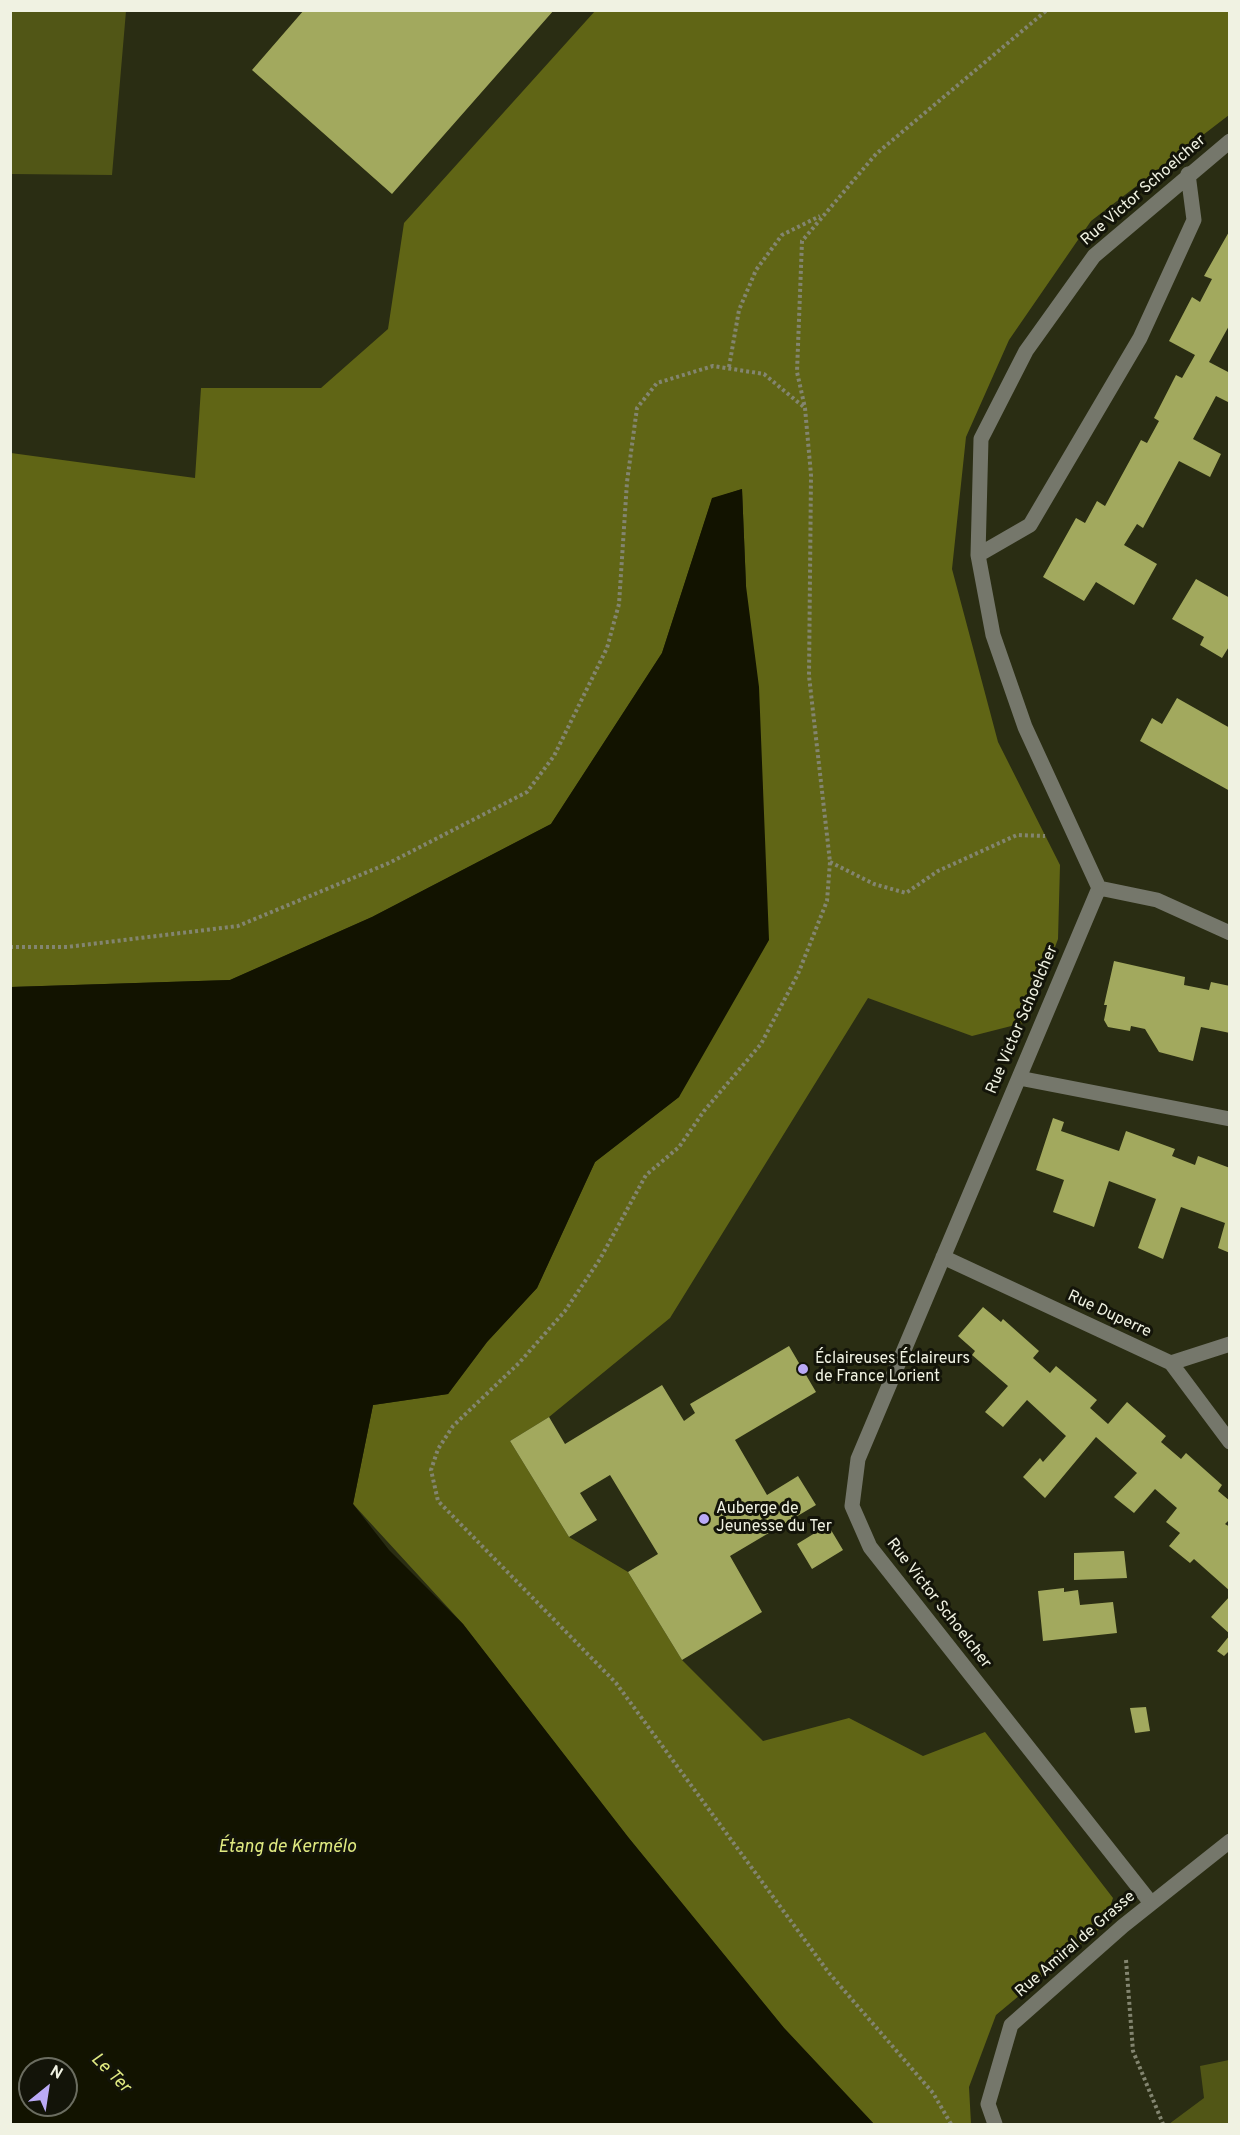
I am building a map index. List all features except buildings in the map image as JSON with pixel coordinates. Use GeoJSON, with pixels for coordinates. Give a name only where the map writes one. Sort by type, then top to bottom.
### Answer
{"type":"FeatureCollection","features":[{"type":"Feature","properties":{"kind":"street","name":"Rue Victor Schoelcher"},"geometry":{"type":"LineString","coordinates":[[1151,1903],[870,1547],[852,1506],[858,1459],[1098,888],[1078,838],[1025,728],[993,635],[978,555],[981,440],[1026,351],[1094,256],[1188,174],[1230,141]]}},
{"type":"Feature","properties":{"kind":"street"},"geometry":{"type":"LineString","coordinates":[[978,555],[1030,525],[1140,338],[1194,220],[1188,174]]}},
{"type":"Feature","properties":{"kind":"street"},"geometry":{"type":"LineString","coordinates":[[1098,888],[1157,900],[1230,933]]}},
{"type":"Feature","properties":{"kind":"street"},"geometry":{"type":"LineString","coordinates":[[1019,1078],[1230,1119]]}},
{"type":"Feature","properties":{"kind":"street","name":"Rue Duperre"},"geometry":{"type":"LineString","coordinates":[[943,1257],[1171,1363],[1230,1442]]}},
{"type":"Feature","properties":{"kind":"street"},"geometry":{"type":"LineString","coordinates":[[1171,1363],[1230,1344]]}},
{"type":"Feature","properties":{"kind":"street","name":"Rue Amiral de Grasse"},"geometry":{"type":"LineString","coordinates":[[996,2124],[988,2104],[1011,2025],[1123,1926],[1230,1841]]}},
{"type":"Feature","properties":{"kind":"path"},"geometry":{"type":"LineString","coordinates":[[951,2124],[933,2093],[830,1973],[616,1683],[438,1501],[431,1470],[438,1449],[453,1426],[519,1363],[565,1311],[600,1259],[646,1175],[679,1147],[704,1111],[761,1044],[798,974],[827,901],[830,862],[809,676],[811,475],[805,408],[797,372],[802,241],[876,154],[1047,10]]}},
{"type":"Feature","properties":{"kind":"path"},"geometry":{"type":"LineString","coordinates":[[729,367],[739,310],[756,270],[783,235],[823,214]]}},
{"type":"Feature","properties":{"kind":"path"},"geometry":{"type":"LineString","coordinates":[[10,947],[67,946],[238,926],[389,864],[527,792],[554,756],[607,648],[619,604],[627,482],[637,408],[657,383],[713,366],[764,374],[805,408]]}},
{"type":"Feature","properties":{"kind":"path"},"geometry":{"type":"LineString","coordinates":[[830,862],[874,884],[906,893],[938,871],[1017,835],[1078,838]]}},
{"type":"Feature","properties":{"kind":"path"},"geometry":{"type":"LineString","coordinates":[[1123,1926],[1133,2051],[1163,2124]]}},
{"type":"Feature","properties":{"kind":"green space"},"geometry":{"type":"Polygon","coordinates":[[[11,10],[126,11],[112,175],[11,174],[11,10]]]}},
{"type":"Feature","properties":{"kind":"green space"},"geometry":{"type":"Polygon","coordinates":[[[1229,2060],[1229,2124],[1169,2124],[1204,2098],[1200,2066],[1229,2060]]]}},
{"type":"Feature","properties":{"kind":"shaded area"},"geometry":{"type":"Polygon","coordinates":[[[595,11],[1229,11],[1229,115],[1091,221],[1009,340],[966,437],[952,569],[998,742],[1060,865],[1058,939],[1027,1022],[972,1036],[868,998],[670,1318],[549,1417],[510,1441],[569,1537],[628,1572],[682,1660],[763,1741],[849,1718],[923,1756],[985,1732],[1113,1898],[1104,1925],[996,2015],[969,2087],[971,2124],[874,2124],[784,2028],[628,1837],[463,1624],[353,1504],[373,1405],[448,1394],[487,1342],[537,1288],[595,1162],[679,1097],[746,586],[742,489],[712,499],[662,653],[551,824],[372,917],[230,980],[11,987],[11,453],[195,478],[201,388],[321,388],[388,329],[404,223],[595,11]]]}},
{"type":"Feature","properties":{"kind":"water","name":"Étang de Kermélo"},"geometry":{"type":"Polygon","coordinates":[[[742,489],[746,586],[759,687],[769,940],[679,1097],[595,1162],[537,1288],[487,1342],[448,1394],[373,1405],[353,1504],[389,1550],[463,1624],[628,1837],[784,2028],[874,2124],[11,2124],[11,987],[230,980],[372,917],[551,824],[662,653],[712,498],[742,489]]]}},
{"type":"Feature","properties":{"kind":"place","name":"Éclaireuses Éclaireurs de France Lorient"},"geometry":{"type":"Point","coordinates":[803,1369]}},
{"type":"Feature","properties":{"kind":"place","name":"Auberge de Jeunesse du Ter"},"geometry":{"type":"Point","coordinates":[704,1519]}},
{"type":"Feature","properties":{"kind":"water label","name":"Le Ter"},"geometry":{"type":"Point","coordinates":[110,2074]}}]}
